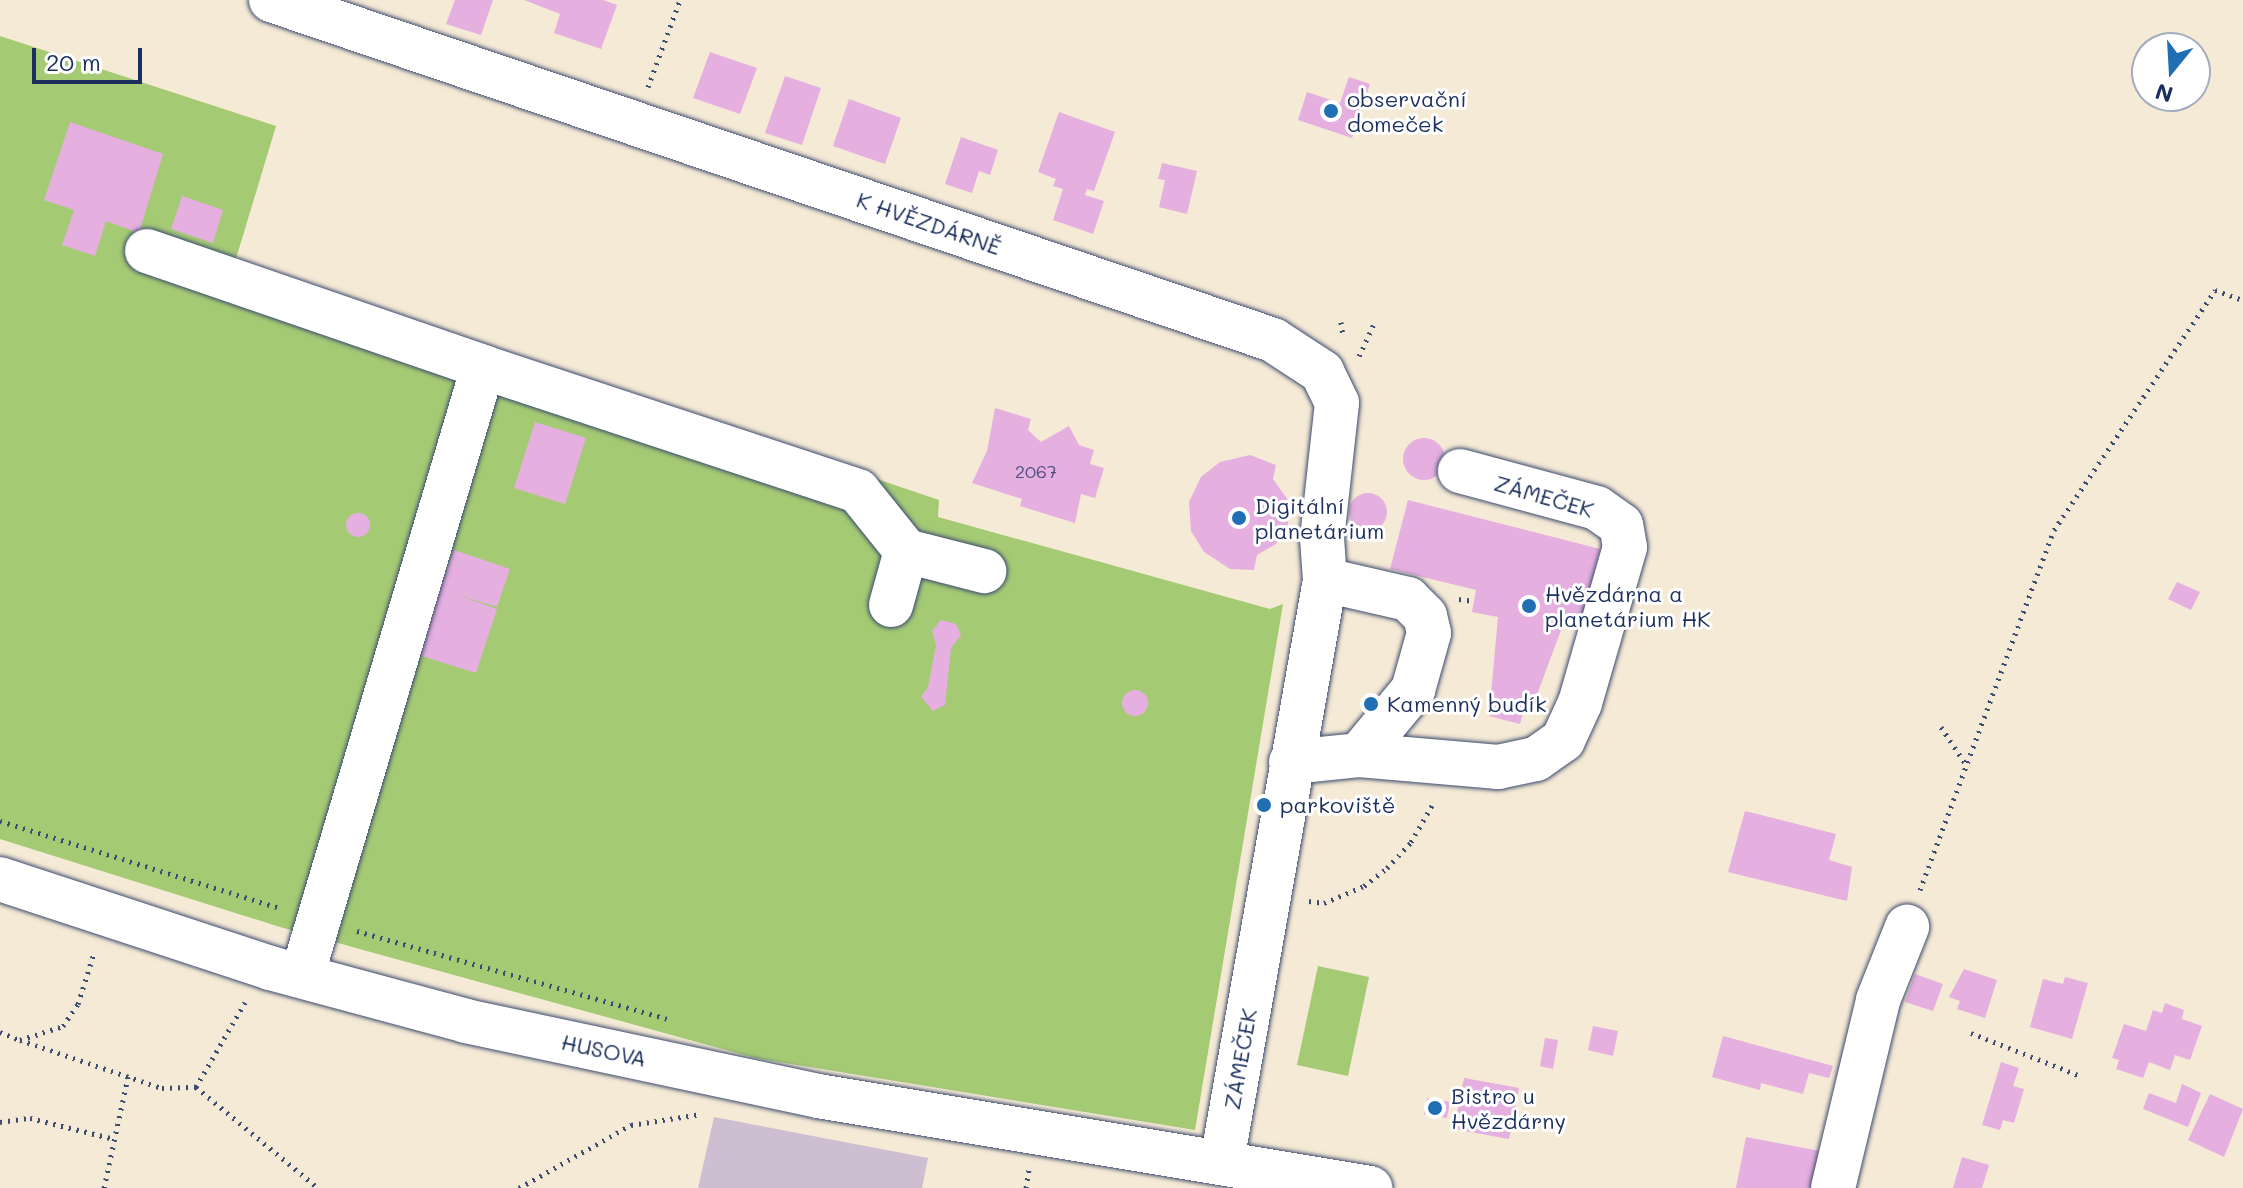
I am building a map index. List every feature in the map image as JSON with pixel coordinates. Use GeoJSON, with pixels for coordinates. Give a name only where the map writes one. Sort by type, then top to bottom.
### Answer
{"type":"FeatureCollection","features":[{"type":"Feature","properties":{"kind":"street","name":"K HVĚZDÁRNĚ"},"geometry":{"type":"LineString","coordinates":[[271,0],[1273,340],[1304,356],[1322,372],[1337,403],[1322,538],[1325,580],[1314,639]]}},
{"type":"Feature","properties":{"kind":"street"},"geometry":{"type":"LineString","coordinates":[[147,251],[483,367],[858,491],[906,551],[984,571]]}},
{"type":"Feature","properties":{"kind":"street"},"geometry":{"type":"LineString","coordinates":[[286,972],[318,920],[483,367]]}},
{"type":"Feature","properties":{"kind":"street","name":"ZÁMEČEK"},"geometry":{"type":"LineString","coordinates":[[1291,762],[1359,755],[1498,767],[1536,759],[1563,740],[1580,703],[1625,547],[1621,525],[1597,508],[1460,471]]}},
{"type":"Feature","properties":{"kind":"street"},"geometry":{"type":"LineString","coordinates":[[891,605],[906,551]]}},
{"type":"Feature","properties":{"kind":"street"},"geometry":{"type":"LineString","coordinates":[[1325,580],[1408,599],[1425,616],[1429,633],[1413,690],[1359,755]]}},
{"type":"Feature","properties":{"kind":"street","name":"ZÁMEČEK"},"geometry":{"type":"LineString","coordinates":[[1222,1161],[1314,639]]}},
{"type":"Feature","properties":{"kind":"street","name":"HUSOVA"},"geometry":{"type":"LineString","coordinates":[[0,879],[106,916],[286,972],[466,1021],[818,1096],[1222,1161]]}},
{"type":"Feature","properties":{"kind":"street"},"geometry":{"type":"LineString","coordinates":[[1833,1188],[1878,1000],[1907,927]]}},
{"type":"Feature","properties":{"kind":"street"},"geometry":{"type":"LineString","coordinates":[[1222,1161],[1370,1188]]}},
{"type":"Feature","properties":{"kind":"path"},"geometry":{"type":"LineString","coordinates":[[635,122],[680,0]]}},
{"type":"Feature","properties":{"kind":"path"},"geometry":{"type":"LineString","coordinates":[[1907,927],[2054,530],[2215,290],[2243,300]]}},
{"type":"Feature","properties":{"kind":"path"},"geometry":{"type":"LineString","coordinates":[[1461,599],[1474,601]]}},
{"type":"Feature","properties":{"kind":"path"},"geometry":{"type":"LineString","coordinates":[[1941,727],[1965,764]]}},
{"type":"Feature","properties":{"kind":"path"},"geometry":{"type":"LineString","coordinates":[[1268,898],[1324,903],[1364,886],[1411,842],[1450,765]]}},
{"type":"Feature","properties":{"kind":"path"},"geometry":{"type":"LineString","coordinates":[[0,821],[318,920],[671,1021]]}},
{"type":"Feature","properties":{"kind":"path"},"geometry":{"type":"LineString","coordinates":[[20,1040],[63,1026],[70,1015],[106,916]]}},
{"type":"Feature","properties":{"kind":"path"},"geometry":{"type":"LineString","coordinates":[[196,1087],[218,1055],[233,1017],[286,972]]}},
{"type":"Feature","properties":{"kind":"path"},"geometry":{"type":"LineString","coordinates":[[0,1032],[162,1088],[196,1087],[318,1188]]}},
{"type":"Feature","properties":{"kind":"path"},"geometry":{"type":"LineString","coordinates":[[1971,1033],[2081,1076]]}},
{"type":"Feature","properties":{"kind":"path"},"geometry":{"type":"LineString","coordinates":[[104,1188],[128,1077]]}},
{"type":"Feature","properties":{"kind":"path"},"geometry":{"type":"LineString","coordinates":[[519,1188],[631,1125],[707,1113]]}},
{"type":"Feature","properties":{"kind":"path"},"geometry":{"type":"LineString","coordinates":[[0,1122],[30,1118],[114,1139]]}},
{"type":"Feature","properties":{"kind":"shaded area"},"geometry":{"type":"Polygon","coordinates":[[[714,1117],[928,1158],[922,1188],[698,1188],[714,1117]]]}},
{"type":"Feature","properties":{"kind":"green space"},"geometry":{"type":"Polygon","coordinates":[[[0,36],[276,126],[235,262],[939,500],[938,517],[1270,609],[1283,604],[1195,1130],[755,1058],[280,927],[0,839],[0,36]]]}},
{"type":"Feature","properties":{"kind":"green space"},"geometry":{"type":"Polygon","coordinates":[[[1318,966],[1369,977],[1348,1076],[1297,1065],[1318,966]]]}},
{"type":"Feature","properties":{"kind":"building"},"geometry":{"type":"Polygon","coordinates":[[[455,0],[493,0],[481,35],[446,24],[455,0]]]}},
{"type":"Feature","properties":{"kind":"building"},"geometry":{"type":"Polygon","coordinates":[[[524,0],[603,0],[617,5],[601,49],[554,33],[560,14],[524,0]]]}},
{"type":"Feature","properties":{"kind":"building"},"geometry":{"type":"Polygon","coordinates":[[[710,52],[757,68],[740,114],[693,98],[710,52]]]}},
{"type":"Feature","properties":{"kind":"building"},"geometry":{"type":"Polygon","coordinates":[[[785,76],[821,88],[802,145],[765,133],[785,76]]]}},
{"type":"Feature","properties":{"kind":"building","name":"observační domeček"},"geometry":{"type":"Polygon","coordinates":[[[1349,77],[1370,84],[1352,138],[1298,120],[1307,92],[1340,103],[1349,77]]]}},
{"type":"Feature","properties":{"kind":"building"},"geometry":{"type":"Polygon","coordinates":[[[849,99],[901,118],[885,164],[833,146],[849,99]]]}},
{"type":"Feature","properties":{"kind":"building"},"geometry":{"type":"Polygon","coordinates":[[[1059,112],[1115,132],[1094,191],[1087,189],[1085,195],[1104,201],[1093,234],[1053,220],[1063,189],[1053,186],[1056,179],[1038,172],[1059,112]]]}},
{"type":"Feature","properties":{"kind":"building"},"geometry":{"type":"Polygon","coordinates":[[[70,122],[163,154],[139,233],[106,221],[95,256],[62,245],[74,210],[44,200],[70,122]]]}},
{"type":"Feature","properties":{"kind":"building"},"geometry":{"type":"Polygon","coordinates":[[[961,137],[998,150],[990,175],[979,171],[972,193],[945,184],[961,137]]]}},
{"type":"Feature","properties":{"kind":"building"},"geometry":{"type":"Polygon","coordinates":[[[1162,163],[1197,171],[1187,214],[1159,207],[1165,180],[1158,179],[1162,163]]]}},
{"type":"Feature","properties":{"kind":"building"},"geometry":{"type":"Polygon","coordinates":[[[182,196],[223,210],[213,243],[171,229],[182,196]]]}},
{"type":"Feature","properties":{"kind":"building"},"geometry":{"type":"Polygon","coordinates":[[[995,408],[1031,419],[1028,430],[1041,442],[1069,426],[1079,445],[1094,450],[1090,464],[1104,468],[1095,498],[1081,494],[1075,523],[1020,506],[1022,499],[972,483],[987,451],[995,408]]]}},
{"type":"Feature","properties":{"kind":"building"},"geometry":{"type":"Polygon","coordinates":[[[535,422],[586,438],[565,504],[514,488],[535,422]]]}},
{"type":"Feature","properties":{"kind":"building"},"geometry":{"type":"Polygon","coordinates":[[[1424,438],[1439,444],[1445,459],[1439,474],[1424,480],[1409,474],[1403,459],[1409,444],[1424,438]]]}},
{"type":"Feature","properties":{"kind":"building","name":"Digitální planetárium"},"geometry":{"type":"Polygon","coordinates":[[[1250,455],[1276,465],[1273,479],[1288,500],[1288,524],[1276,544],[1257,555],[1254,570],[1230,569],[1204,552],[1191,531],[1189,502],[1201,477],[1220,462],[1250,455]]]}},
{"type":"Feature","properties":{"kind":"building"},"geometry":{"type":"Polygon","coordinates":[[[1368,493],[1382,498],[1387,512],[1382,526],[1368,531],[1354,526],[1349,512],[1354,498],[1368,493]]]}},
{"type":"Feature","properties":{"kind":"building","name":"Hvězdárna a planetárium HK"},"geometry":{"type":"Polygon","coordinates":[[[1408,500],[1600,549],[1583,618],[1567,614],[1532,708],[1523,712],[1520,724],[1489,716],[1498,617],[1472,612],[1476,590],[1390,569],[1408,500]]]}},
{"type":"Feature","properties":{"kind":"building"},"geometry":{"type":"Polygon","coordinates":[[[358,513],[367,516],[370,525],[367,534],[358,537],[349,534],[346,525],[349,516],[358,513]]]}},
{"type":"Feature","properties":{"kind":"building"},"geometry":{"type":"Polygon","coordinates":[[[454,550],[510,569],[497,607],[458,595],[497,609],[476,673],[415,654],[454,550]]]}},
{"type":"Feature","properties":{"kind":"building"},"geometry":{"type":"Polygon","coordinates":[[[2177,582],[2200,592],[2191,610],[2168,599],[2177,582]]]}},
{"type":"Feature","properties":{"kind":"building"},"geometry":{"type":"Polygon","coordinates":[[[941,620],[956,624],[961,635],[951,648],[945,705],[933,711],[921,697],[928,687],[936,645],[932,631],[941,620]]]}},
{"type":"Feature","properties":{"kind":"building"},"geometry":{"type":"Polygon","coordinates":[[[1135,690],[1144,694],[1148,703],[1144,712],[1135,716],[1126,712],[1122,703],[1126,694],[1135,690]]]}},
{"type":"Feature","properties":{"kind":"building"},"geometry":{"type":"Polygon","coordinates":[[[1745,811],[1836,834],[1829,860],[1852,867],[1847,901],[1728,872],[1745,811]]]}},
{"type":"Feature","properties":{"kind":"building"},"geometry":{"type":"Polygon","coordinates":[[[1964,969],[1997,980],[1985,1018],[1957,1009],[1960,1001],[1949,997],[1964,969]]]}},
{"type":"Feature","properties":{"kind":"building"},"geometry":{"type":"Polygon","coordinates":[[[1915,974],[1943,984],[1933,1011],[1905,1002],[1915,974]]]}},
{"type":"Feature","properties":{"kind":"building"},"geometry":{"type":"Polygon","coordinates":[[[2065,977],[2088,983],[2072,1039],[2030,1027],[2043,979],[2063,984],[2065,977]]]}},
{"type":"Feature","properties":{"kind":"building"},"geometry":{"type":"Polygon","coordinates":[[[2165,1003],[2184,1010],[2182,1019],[2202,1026],[2190,1060],[2175,1055],[2170,1070],[2149,1062],[2143,1078],[2116,1069],[2119,1060],[2112,1058],[2124,1024],[2146,1031],[2153,1010],[2162,1013],[2165,1003]]]}},
{"type":"Feature","properties":{"kind":"building"},"geometry":{"type":"Polygon","coordinates":[[[1593,1026],[1618,1031],[1613,1056],[1588,1050],[1593,1026]]]}},
{"type":"Feature","properties":{"kind":"building"},"geometry":{"type":"Polygon","coordinates":[[[1723,1036],[1833,1066],[1829,1078],[1809,1073],[1803,1094],[1761,1083],[1760,1090],[1712,1077],[1723,1036]]]}},
{"type":"Feature","properties":{"kind":"building"},"geometry":{"type":"Polygon","coordinates":[[[1545,1038],[1558,1040],[1553,1069],[1540,1066],[1545,1038]]]}},
{"type":"Feature","properties":{"kind":"building"},"geometry":{"type":"Polygon","coordinates":[[[2001,1062],[2019,1068],[2013,1086],[2024,1089],[2014,1123],[2003,1120],[2000,1130],[1982,1125],[2001,1062]]]}},
{"type":"Feature","properties":{"kind":"building"},"geometry":{"type":"Polygon","coordinates":[[[1464,1078],[1519,1088],[1509,1139],[1454,1129],[1464,1078]]]}},
{"type":"Feature","properties":{"kind":"building"},"geometry":{"type":"Polygon","coordinates":[[[2182,1084],[2201,1093],[2188,1127],[2143,1109],[2149,1093],[2176,1103],[2182,1084]]]}},
{"type":"Feature","properties":{"kind":"building"},"geometry":{"type":"Polygon","coordinates":[[[2210,1094],[2243,1109],[2224,1157],[2188,1140],[2210,1094]]]}},
{"type":"Feature","properties":{"kind":"building"},"geometry":{"type":"Polygon","coordinates":[[[1427,1098],[1450,1102],[1447,1118],[1424,1114],[1427,1098]]]}},
{"type":"Feature","properties":{"kind":"building"},"geometry":{"type":"Polygon","coordinates":[[[1746,1137],[1820,1151],[1812,1188],[1736,1188],[1746,1137]]]}},
{"type":"Feature","properties":{"kind":"building"},"geometry":{"type":"Polygon","coordinates":[[[1962,1157],[1989,1165],[1982,1188],[1953,1188],[1962,1157]]]}},
{"type":"Feature","properties":{"kind":"place","name":"observační domeček"},"geometry":{"type":"Point","coordinates":[1331,111]}},
{"type":"Feature","properties":{"kind":"place","name":"Digitální planetárium"},"geometry":{"type":"Point","coordinates":[1239,518]}},
{"type":"Feature","properties":{"kind":"place","name":"Hvězdárna a planetárium HK"},"geometry":{"type":"Point","coordinates":[1529,606]}},
{"type":"Feature","properties":{"kind":"place","name":"Kamenný budík"},"geometry":{"type":"Point","coordinates":[1371,704]}},
{"type":"Feature","properties":{"kind":"place","name":"parkoviště"},"geometry":{"type":"Point","coordinates":[1264,805]}},
{"type":"Feature","properties":{"kind":"place","name":"Bistro u Hvězdárny"},"geometry":{"type":"Point","coordinates":[1435,1108]}}]}
